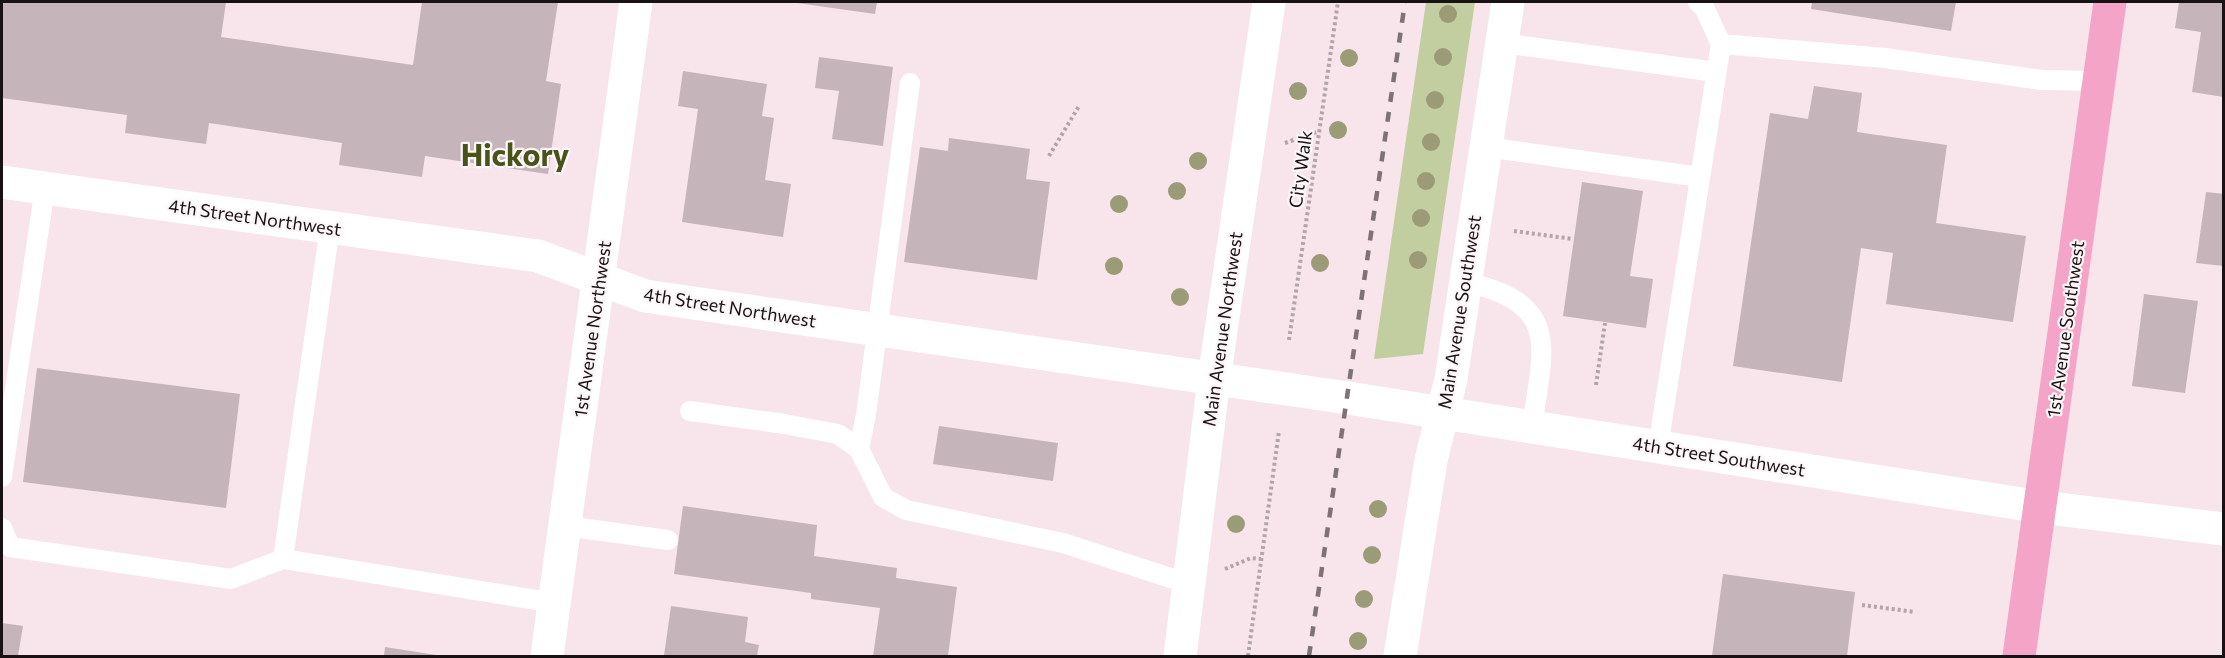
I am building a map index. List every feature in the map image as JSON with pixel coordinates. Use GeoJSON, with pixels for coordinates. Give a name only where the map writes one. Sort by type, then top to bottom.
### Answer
{"type":"FeatureCollection","features":[{"type":"Feature","properties":{"kind":"main road","name":"1st Avenue Northwest"},"geometry":{"type":"LineString","coordinates":[[547,657],[636,2]]}},
{"type":"Feature","properties":{"kind":"main road","name":"Main Avenue Northwest"},"geometry":{"type":"LineString","coordinates":[[1180,657],[1214,379],[1269,2]]}},
{"type":"Feature","properties":{"kind":"main road","name":"Main Avenue Southwest"},"geometry":{"type":"LineString","coordinates":[[1400,657],[1431,460],[1451,379],[1508,2]]}},
{"type":"Feature","properties":{"kind":"main road","name":"1st Avenue Southwest"},"geometry":{"type":"LineString","coordinates":[[2019,657],[2110,2]]}},
{"type":"Feature","properties":{"kind":"main road","name":"4th Street Northwest"},"geometry":{"type":"LineString","coordinates":[[2,182],[538,256],[645,296],[1214,379]]}},
{"type":"Feature","properties":{"kind":"main road","name":"4th Street Southwest"},"geometry":{"type":"LineString","coordinates":[[1214,379],[1443,412],[2041,507],[2223,529]]}},
{"type":"Feature","properties":{"kind":"lane"},"geometry":{"type":"LineString","coordinates":[[1658,447],[1721,44],[1704,7],[1698,2]]}},
{"type":"Feature","properties":{"kind":"lane"},"geometry":{"type":"LineString","coordinates":[[1502,43],[1716,72]]}},
{"type":"Feature","properties":{"kind":"lane"},"geometry":{"type":"LineString","coordinates":[[1721,44],[1885,57],[2042,80],[2098,81]]}},
{"type":"Feature","properties":{"kind":"lane"},"geometry":{"type":"LineString","coordinates":[[859,449],[866,415],[910,82]]}},
{"type":"Feature","properties":{"kind":"lane"},"geometry":{"type":"LineString","coordinates":[[1486,147],[1700,177]]}},
{"type":"Feature","properties":{"kind":"lane"},"geometry":{"type":"LineString","coordinates":[[2,477],[45,188]]}},
{"type":"Feature","properties":{"kind":"lane"},"geometry":{"type":"LineString","coordinates":[[283,559],[330,227]]}},
{"type":"Feature","properties":{"kind":"lane"},"geometry":{"type":"LineString","coordinates":[[1466,282],[1495,288],[1516,300],[1536,318],[1544,347],[1532,427]]}},
{"type":"Feature","properties":{"kind":"lane"},"geometry":{"type":"LineString","coordinates":[[690,411],[838,434],[859,449],[884,497],[906,510],[1063,543],[1189,584]]}},
{"type":"Feature","properties":{"kind":"lane"},"geometry":{"type":"LineString","coordinates":[[565,526],[668,540]]}},
{"type":"Feature","properties":{"kind":"lane"},"geometry":{"type":"LineString","coordinates":[[2,528],[10,547],[231,579],[283,559],[555,603]]}},
{"type":"Feature","properties":{"kind":"path","name":"City Walk"},"geometry":{"type":"LineString","coordinates":[[1289,340],[1338,2]]}},
{"type":"Feature","properties":{"kind":"path"},"geometry":{"type":"LineString","coordinates":[[1049,156],[1079,106]]}},
{"type":"Feature","properties":{"kind":"path"},"geometry":{"type":"LineString","coordinates":[[1514,231],[1573,239]]}},
{"type":"Feature","properties":{"kind":"path"},"geometry":{"type":"LineString","coordinates":[[1596,385],[1605,323]]}},
{"type":"Feature","properties":{"kind":"path"},"geometry":{"type":"LineString","coordinates":[[1248,657],[1279,431]]}},
{"type":"Feature","properties":{"kind":"path"},"geometry":{"type":"LineString","coordinates":[[1862,605],[1915,612]]}},
{"type":"Feature","properties":{"kind":"green space"},"geometry":{"type":"Polygon","coordinates":[[[1426,2],[1475,2],[1423,354],[1374,359],[1426,2]]]}},
{"type":"Feature","properties":{"kind":"building"},"geometry":{"type":"Polygon","coordinates":[[[2,2],[226,2],[221,37],[413,65],[422,2],[558,2],[546,81],[561,84],[548,174],[425,156],[422,177],[339,165],[342,143],[209,123],[206,144],[125,133],[127,115],[2,98],[2,2]]]}},
{"type":"Feature","properties":{"kind":"building"},"geometry":{"type":"Polygon","coordinates":[[[790,2],[877,2],[875,14],[790,2]]]}},
{"type":"Feature","properties":{"kind":"building"},"geometry":{"type":"Polygon","coordinates":[[[1812,2],[1956,2],[1951,31],[1811,9],[1812,2]]]}},
{"type":"Feature","properties":{"kind":"building"},"geometry":{"type":"Polygon","coordinates":[[[2179,2],[2224,2],[2224,97],[2192,92],[2201,32],[2175,28],[2179,2]]]}},
{"type":"Feature","properties":{"kind":"building"},"geometry":{"type":"Polygon","coordinates":[[[819,57],[893,67],[883,146],[832,139],[839,91],[815,88],[819,57]]]}},
{"type":"Feature","properties":{"kind":"building"},"geometry":{"type":"Polygon","coordinates":[[[683,71],[767,84],[762,116],[774,118],[765,180],[791,184],[783,237],[682,222],[698,109],[678,106],[683,71]]]}},
{"type":"Feature","properties":{"kind":"building"},"geometry":{"type":"Polygon","coordinates":[[[1814,86],[1862,93],[1857,132],[1947,145],[1936,223],[2026,236],[2013,322],[1886,304],[1893,253],[1861,248],[1842,382],[1733,366],[1770,113],[1808,119],[1814,86]]]}},
{"type":"Feature","properties":{"kind":"building"},"geometry":{"type":"Polygon","coordinates":[[[949,138],[1030,149],[1026,179],[1050,182],[1037,280],[904,262],[920,147],[948,151],[949,138]]]}},
{"type":"Feature","properties":{"kind":"building"},"geometry":{"type":"Polygon","coordinates":[[[1582,182],[1643,191],[1630,276],[1653,279],[1646,328],[1563,316],[1582,182]]]}},
{"type":"Feature","properties":{"kind":"building"},"geometry":{"type":"Polygon","coordinates":[[[2206,192],[2224,194],[2224,266],[2196,263],[2206,192]]]}},
{"type":"Feature","properties":{"kind":"building"},"geometry":{"type":"Polygon","coordinates":[[[2144,294],[2198,301],[2185,393],[2132,386],[2144,294]]]}},
{"type":"Feature","properties":{"kind":"building"},"geometry":{"type":"Polygon","coordinates":[[[37,368],[240,394],[226,508],[23,482],[37,368]]]}},
{"type":"Feature","properties":{"kind":"building"},"geometry":{"type":"Polygon","coordinates":[[[939,426],[1058,443],[1053,481],[933,464],[939,426]]]}},
{"type":"Feature","properties":{"kind":"building"},"geometry":{"type":"Polygon","coordinates":[[[683,506],[817,525],[814,556],[897,568],[896,578],[957,587],[948,656],[873,656],[880,608],[811,599],[811,593],[674,574],[683,506]]]}},
{"type":"Feature","properties":{"kind":"building"},"geometry":{"type":"Polygon","coordinates":[[[1723,574],[1855,592],[1847,656],[1712,656],[1723,574]]]}},
{"type":"Feature","properties":{"kind":"building"},"geometry":{"type":"Polygon","coordinates":[[[671,606],[748,617],[745,642],[759,645],[757,656],[664,656],[671,606]]]}},
{"type":"Feature","properties":{"kind":"building"},"geometry":{"type":"Polygon","coordinates":[[[2,623],[23,626],[18,656],[2,656],[2,623]]]}},
{"type":"Feature","properties":{"kind":"building"},"geometry":{"type":"Polygon","coordinates":[[[385,647],[436,655],[436,656],[384,656],[385,647]]]}},
{"type":"Feature","properties":{"kind":"railway"},"geometry":{"type":"LineString","coordinates":[[1309,656],[1405,2]]}},
{"type":"Feature","properties":{"kind":"district","name":"Hickory"},"geometry":{"type":"Point","coordinates":[515,153]}}]}
